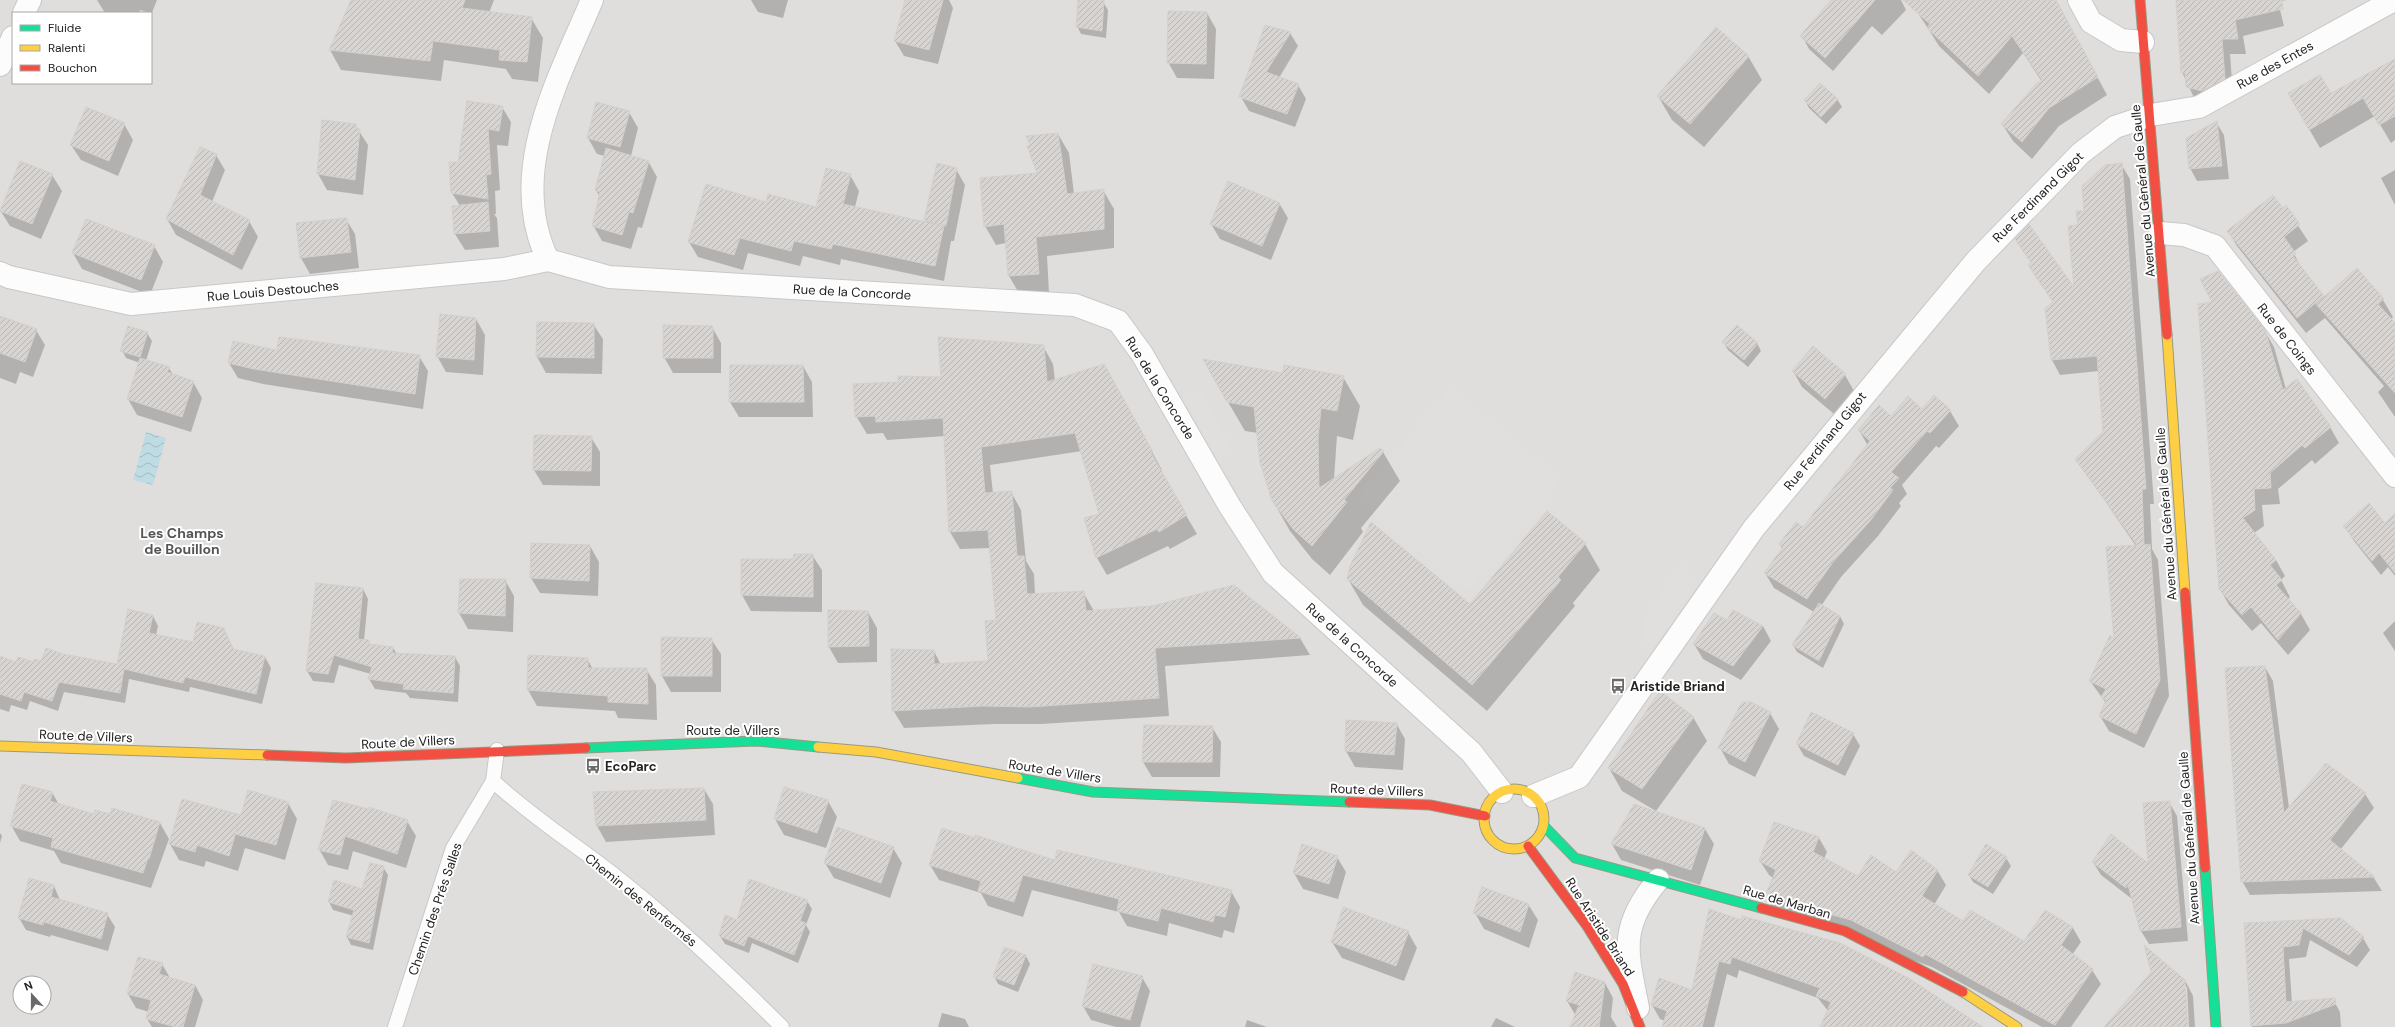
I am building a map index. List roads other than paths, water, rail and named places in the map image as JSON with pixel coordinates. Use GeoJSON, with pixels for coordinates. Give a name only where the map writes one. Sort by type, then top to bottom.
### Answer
{"type":"FeatureCollection","features":[{"type":"Feature","properties":{"kind":"main road","name":"Avenue du Général de Gaulle"},"geometry":{"type":"LineString","coordinates":[[2140,0],[2160,233],[2216,1027]]}},
{"type":"Feature","properties":{"kind":"main road","name":"Route de Villers"},"geometry":{"type":"LineString","coordinates":[[0,746],[346,758],[497,750],[756,740],[876,752],[1093,792],[1430,805],[1485,816]]}},
{"type":"Feature","properties":{"kind":"main road"},"geometry":{"type":"LineString","coordinates":[[1518,790],[1533,796],[1543,810],[1544,826],[1541,834],[1528,846],[1519,849],[1501,846],[1488,834],[1485,816],[1488,806],[1493,798],[1502,792],[1518,790]]}},
{"type":"Feature","properties":{"kind":"main road","name":"Rue de Marban"},"geometry":{"type":"LineString","coordinates":[[1544,826],[1575,858],[1845,931],[1975,998],[2017,1027]]}},
{"type":"Feature","properties":{"kind":"main road","name":"Rue Aristide Briand"},"geometry":{"type":"LineString","coordinates":[[1528,846],[1587,926],[1623,984],[1641,1027]]}},
{"type":"Feature","properties":{"kind":"street"},"geometry":{"type":"LineString","coordinates":[[24,12],[30,0]]}},
{"type":"Feature","properties":{"kind":"street"},"geometry":{"type":"LineString","coordinates":[[548,260],[542,246],[534,212],[532,174],[546,108],[592,0]]}},
{"type":"Feature","properties":{"kind":"street"},"geometry":{"type":"LineString","coordinates":[[2079,0],[2091,22],[2121,40],[2143,42]]}},
{"type":"Feature","properties":{"kind":"street","name":"Rue des Entes"},"geometry":{"type":"LineString","coordinates":[[2151,115],[2199,106],[2394,0]]}},
{"type":"Feature","properties":{"kind":"street"},"geometry":{"type":"LineString","coordinates":[[0,65],[12,38]]}},
{"type":"Feature","properties":{"kind":"street","name":"Rue Ferdinand Gigot"},"geometry":{"type":"LineString","coordinates":[[1533,796],[1579,777],[1754,528],[1976,261],[2081,153],[2115,127],[2151,115]]}},
{"type":"Feature","properties":{"kind":"street","name":"Rue de Coings"},"geometry":{"type":"LineString","coordinates":[[2160,233],[2184,235],[2214,246],[2395,476]]}},
{"type":"Feature","properties":{"kind":"street","name":"Rue Louis Destouches"},"geometry":{"type":"LineString","coordinates":[[0,273],[9,277],[131,304],[504,269],[548,260]]}},
{"type":"Feature","properties":{"kind":"street","name":"Rue de la Concorde"},"geometry":{"type":"LineString","coordinates":[[548,260],[609,278],[1075,305],[1118,321],[1162,385],[1229,505],[1272,573],[1471,752],[1502,792]]}},
{"type":"Feature","properties":{"kind":"street"},"geometry":{"type":"LineString","coordinates":[[1641,1027],[1627,947],[1631,923],[1647,893],[1658,880]]}},
{"type":"Feature","properties":{"kind":"lane","name":"Chemin des Prés Salles"},"geometry":{"type":"LineString","coordinates":[[395,1027],[453,848],[493,781],[497,750]]}},
{"type":"Feature","properties":{"kind":"lane","name":"Chemin des Renfermés"},"geometry":{"type":"LineString","coordinates":[[493,781],[519,805],[614,875],[721,966],[782,1027]]}},
{"type":"Feature","properties":{"kind":"water"},"geometry":{"type":"Polygon","coordinates":[[[146,432],[166,438],[153,485],[133,480],[146,432]]]}},
{"type":"Feature","properties":{"kind":"place","name":"Aristide Briand"},"geometry":{"type":"Point","coordinates":[1618,686]}},
{"type":"Feature","properties":{"kind":"place","name":"EcoParc"},"geometry":{"type":"Point","coordinates":[593,766]}},
{"type":"Feature","properties":{"kind":"district","name":"Les Champs de Bouillon"},"geometry":{"type":"Point","coordinates":[182,542]}}]}
